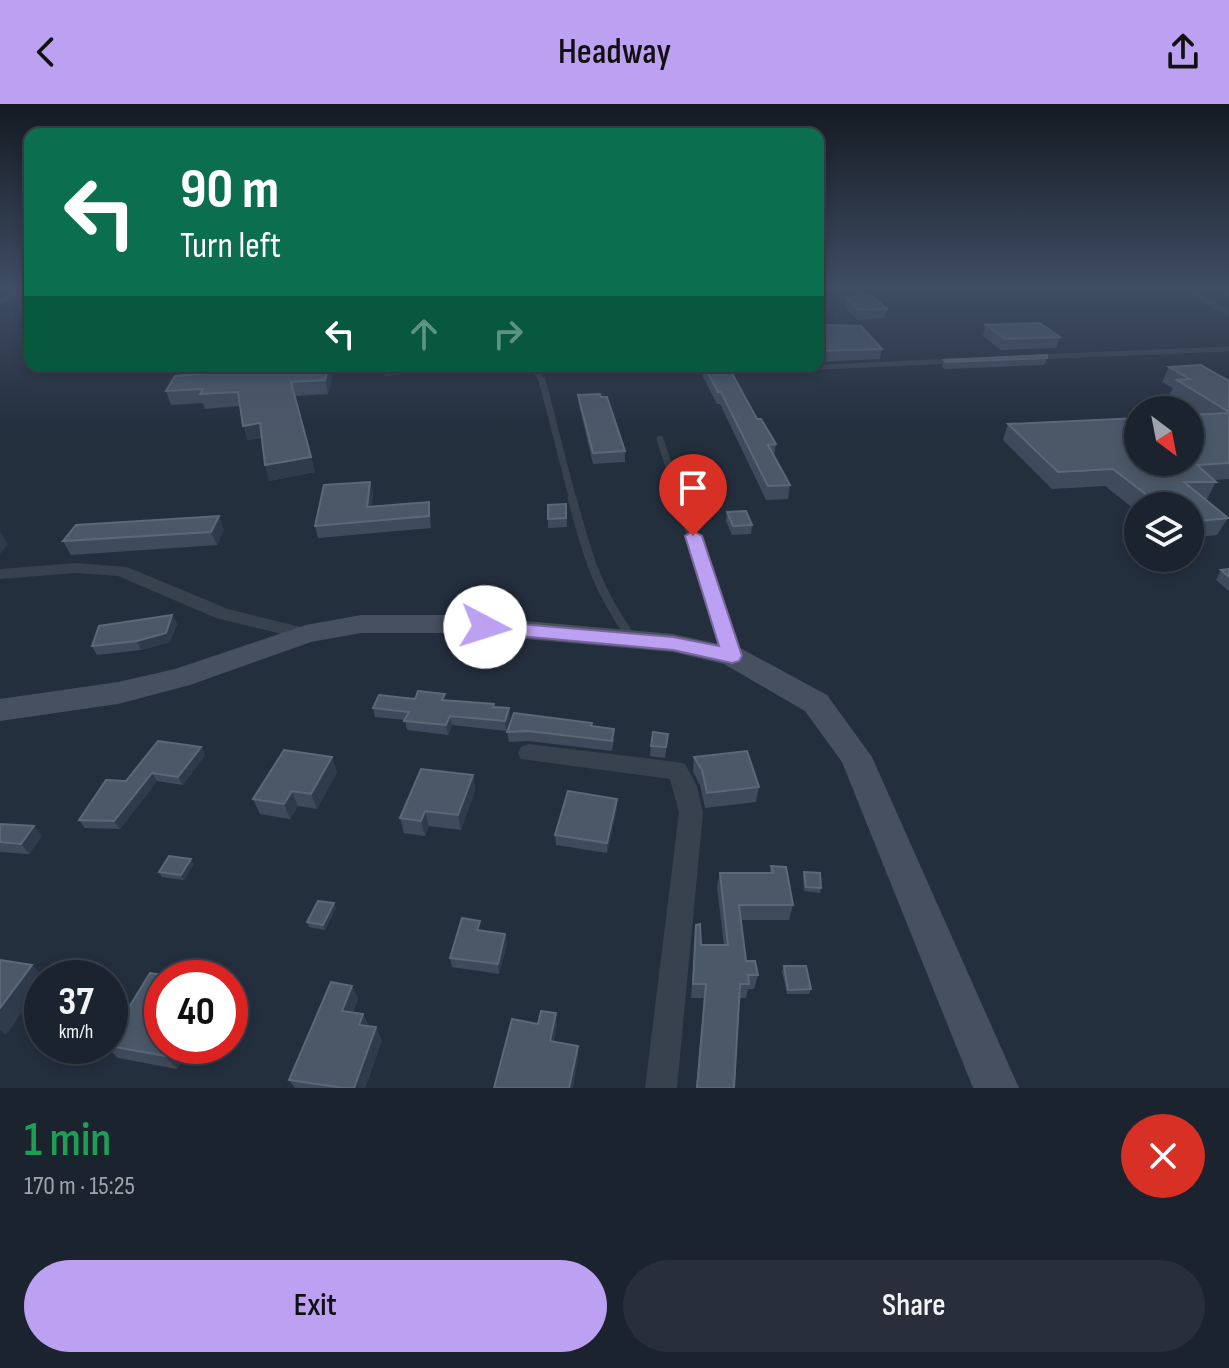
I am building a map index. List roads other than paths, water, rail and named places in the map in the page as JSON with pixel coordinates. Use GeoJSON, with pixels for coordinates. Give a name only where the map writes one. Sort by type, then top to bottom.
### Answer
{"type":"FeatureCollection","features":[{"type":"Feature","properties":{"kind":"street"},"geometry":{"type":"LineString","coordinates":[[0,574],[76,568],[121,571],[223,614],[306,634]]}},
{"type":"Feature","properties":{"kind":"street"},"geometry":{"type":"LineString","coordinates":[[0,710],[118,693],[180,678],[306,634],[361,624],[455,624],[632,639],[673,643],[732,656],[816,703],[856,757],[996,1088]]}},
{"type":"Feature","properties":{"kind":"street"},"geometry":{"type":"LineString","coordinates":[[529,753],[677,771],[685,786],[691,813],[661,1088]]}},
{"type":"Feature","properties":{"kind":"lane"},"geometry":{"type":"LineString","coordinates":[[1025,358],[1229,349]]}},
{"type":"Feature","properties":{"kind":"lane"},"geometry":{"type":"LineString","coordinates":[[824,367],[962,360]]}},
{"type":"Feature","properties":{"kind":"lane"},"geometry":{"type":"LineString","coordinates":[[537,372],[590,565],[605,600],[632,639]]}},
{"type":"Feature","properties":{"kind":"lane"},"geometry":{"type":"LineString","coordinates":[[660,439],[732,656]]}}]}
